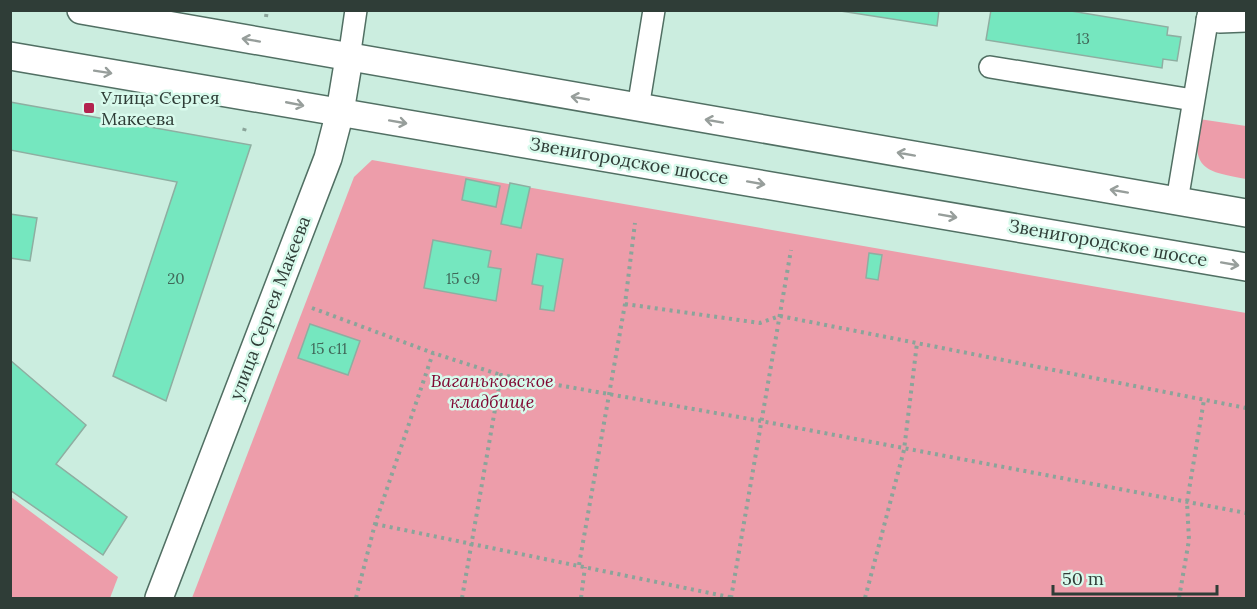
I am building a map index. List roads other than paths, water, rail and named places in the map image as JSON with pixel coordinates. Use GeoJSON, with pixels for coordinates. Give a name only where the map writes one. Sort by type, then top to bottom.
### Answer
{"type":"FeatureCollection","features":[{"type":"Feature","properties":{"kind":"main road"},"geometry":{"type":"LineString","coordinates":[[81,10],[1246,213]]}},
{"type":"Feature","properties":{"kind":"main road","name":"Звенигородское шоссе"},"geometry":{"type":"LineString","coordinates":[[10,56],[1246,267]]}},
{"type":"Feature","properties":{"kind":"main road","name":"улица Сергея Макеева"},"geometry":{"type":"LineString","coordinates":[[159,598],[328,158],[340,112],[349,58]]}},
{"type":"Feature","properties":{"kind":"street","name":"улица Сергея Макеева"},"geometry":{"type":"LineString","coordinates":[[349,58],[356,10]]}},
{"type":"Feature","properties":{"kind":"street"},"geometry":{"type":"LineString","coordinates":[[638,108],[654,10]]}},
{"type":"Feature","properties":{"kind":"street"},"geometry":{"type":"LineString","coordinates":[[1177,201],[1208,15],[1220,22],[1246,21]]}},
{"type":"Feature","properties":{"kind":"street"},"geometry":{"type":"LineString","coordinates":[[990,68],[1193,100]]}},
{"type":"Feature","properties":{"kind":"place","name":"Улица Сергея Макеева"},"geometry":{"type":"Point","coordinates":[89,108]}},
{"type":"Feature","properties":{"kind":"park label","name":"Ваганьковское кладбище"},"geometry":{"type":"Point","coordinates":[492,391]}}]}
